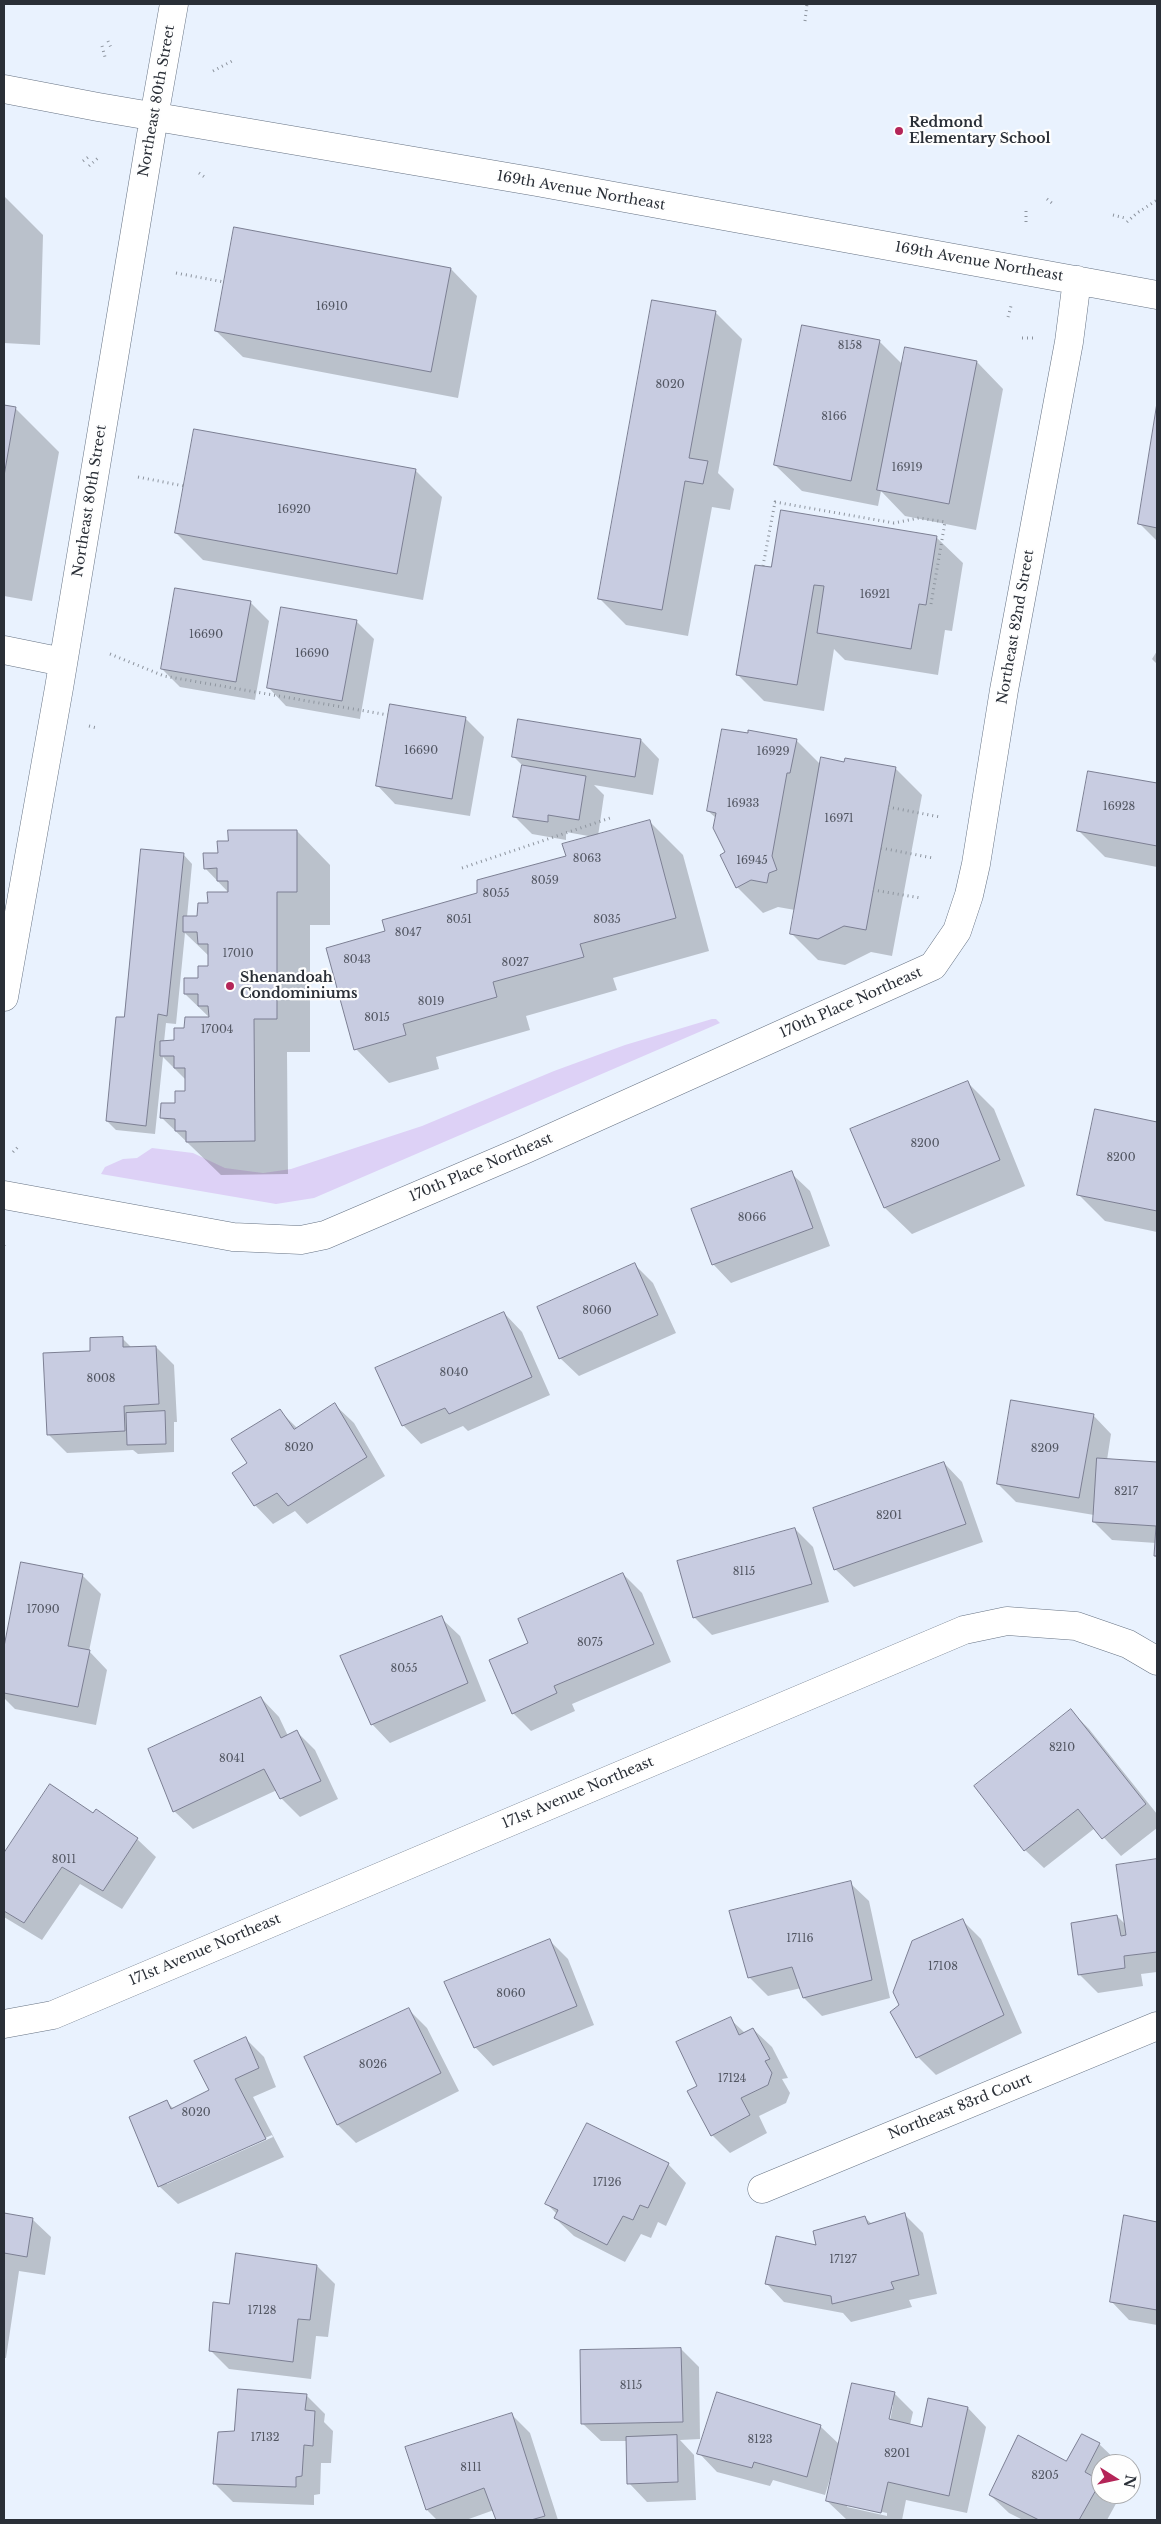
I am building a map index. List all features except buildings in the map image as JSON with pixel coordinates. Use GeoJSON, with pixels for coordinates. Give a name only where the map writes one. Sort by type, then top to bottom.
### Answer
{"type":"FeatureCollection","features":[{"type":"Feature","properties":{"kind":"street","name":"Northeast 80th Street"},"geometry":{"type":"LineString","coordinates":[[4,997],[63,662],[174,4]]}},
{"type":"Feature","properties":{"kind":"street","name":"169th Avenue Northeast"},"geometry":{"type":"LineString","coordinates":[[4,89],[154,117],[537,182],[1157,295]]}},
{"type":"Feature","properties":{"kind":"street","name":"Northeast 82nd Street"},"geometry":{"type":"LineString","coordinates":[[933,966],[957,931],[976,864],[1004,690],[1069,342],[1078,280]]}},
{"type":"Feature","properties":{"kind":"street"},"geometry":{"type":"LineString","coordinates":[[4,650],[63,662]]}},
{"type":"Feature","properties":{"kind":"street","name":"170th Place Northeast"},"geometry":{"type":"LineString","coordinates":[[4,1195],[233,1237],[301,1240],[325,1235],[524,1150],[933,966]]}},
{"type":"Feature","properties":{"kind":"street","name":"171st Avenue Northeast"},"geometry":{"type":"LineString","coordinates":[[4,2024],[53,2015],[964,1630],[1007,1621],[1076,1626],[1128,1644],[1157,1661]]}},
{"type":"Feature","properties":{"kind":"street","name":"Northeast 83rd Court"},"geometry":{"type":"LineString","coordinates":[[762,2189],[1157,2026]]}},
{"type":"Feature","properties":{"kind":"path"},"geometry":{"type":"LineString","coordinates":[[804,22],[807,4]]}},
{"type":"Feature","properties":{"kind":"path"},"geometry":{"type":"LineString","coordinates":[[108,41],[112,50]]}},
{"type":"Feature","properties":{"kind":"path"},"geometry":{"type":"LineString","coordinates":[[102,46],[106,57]]}},
{"type":"Feature","properties":{"kind":"path"},"geometry":{"type":"LineString","coordinates":[[213,71],[234,60]]}},
{"type":"Feature","properties":{"kind":"path"},"geometry":{"type":"LineString","coordinates":[[83,161],[91,155]]}},
{"type":"Feature","properties":{"kind":"path"},"geometry":{"type":"LineString","coordinates":[[89,166],[98,158]]}},
{"type":"Feature","properties":{"kind":"path"},"geometry":{"type":"LineString","coordinates":[[199,173],[206,178]]}},
{"type":"Feature","properties":{"kind":"path"},"geometry":{"type":"LineString","coordinates":[[1047,199],[1053,204]]}},
{"type":"Feature","properties":{"kind":"path"},"geometry":{"type":"LineString","coordinates":[[1127,222],[1157,200]]}},
{"type":"Feature","properties":{"kind":"path"},"geometry":{"type":"LineString","coordinates":[[1026,211],[1026,222]]}},
{"type":"Feature","properties":{"kind":"path"},"geometry":{"type":"LineString","coordinates":[[1113,215],[1125,218]]}},
{"type":"Feature","properties":{"kind":"path"},"geometry":{"type":"LineString","coordinates":[[176,273],[224,282]]}},
{"type":"Feature","properties":{"kind":"path"},"geometry":{"type":"LineString","coordinates":[[1008,317],[1012,304]]}},
{"type":"Feature","properties":{"kind":"path"},"geometry":{"type":"LineString","coordinates":[[1022,338],[1036,338]]}},
{"type":"Feature","properties":{"kind":"path"},"geometry":{"type":"LineString","coordinates":[[138,477],[184,486]]}},
{"type":"Feature","properties":{"kind":"path"},"geometry":{"type":"LineString","coordinates":[[763,566],[775,502],[894,523],[919,518],[945,522],[931,604]]}},
{"type":"Feature","properties":{"kind":"path"},"geometry":{"type":"LineString","coordinates":[[110,654],[118,655],[164,676],[388,715]]}},
{"type":"Feature","properties":{"kind":"path"},"geometry":{"type":"LineString","coordinates":[[89,726],[97,728]]}},
{"type":"Feature","properties":{"kind":"path"},"geometry":{"type":"LineString","coordinates":[[888,807],[940,817]]}},
{"type":"Feature","properties":{"kind":"path"},"geometry":{"type":"LineString","coordinates":[[462,868],[613,817]]}},
{"type":"Feature","properties":{"kind":"path"},"geometry":{"type":"LineString","coordinates":[[881,848],[933,858]]}},
{"type":"Feature","properties":{"kind":"path"},"geometry":{"type":"LineString","coordinates":[[873,890],[921,898]]}},
{"type":"Feature","properties":{"kind":"path"},"geometry":{"type":"LineString","coordinates":[[13,1152],[18,1146]]}},
{"type":"Feature","properties":{"kind":"shaded area"},"geometry":{"type":"Polygon","coordinates":[[[716,1019],[720,1023],[314,1198],[276,1204],[101,1174],[105,1167],[123,1159],[137,1158],[152,1148],[193,1153],[225,1168],[263,1173],[291,1169],[422,1126],[554,1071],[625,1045],[716,1019]]]}},
{"type":"Feature","properties":{"kind":"place","name":"Redmond Elementary School"},"geometry":{"type":"Point","coordinates":[899,131]}},
{"type":"Feature","properties":{"kind":"place","name":"Shenandoah Condominiums"},"geometry":{"type":"Point","coordinates":[230,986]}}]}
